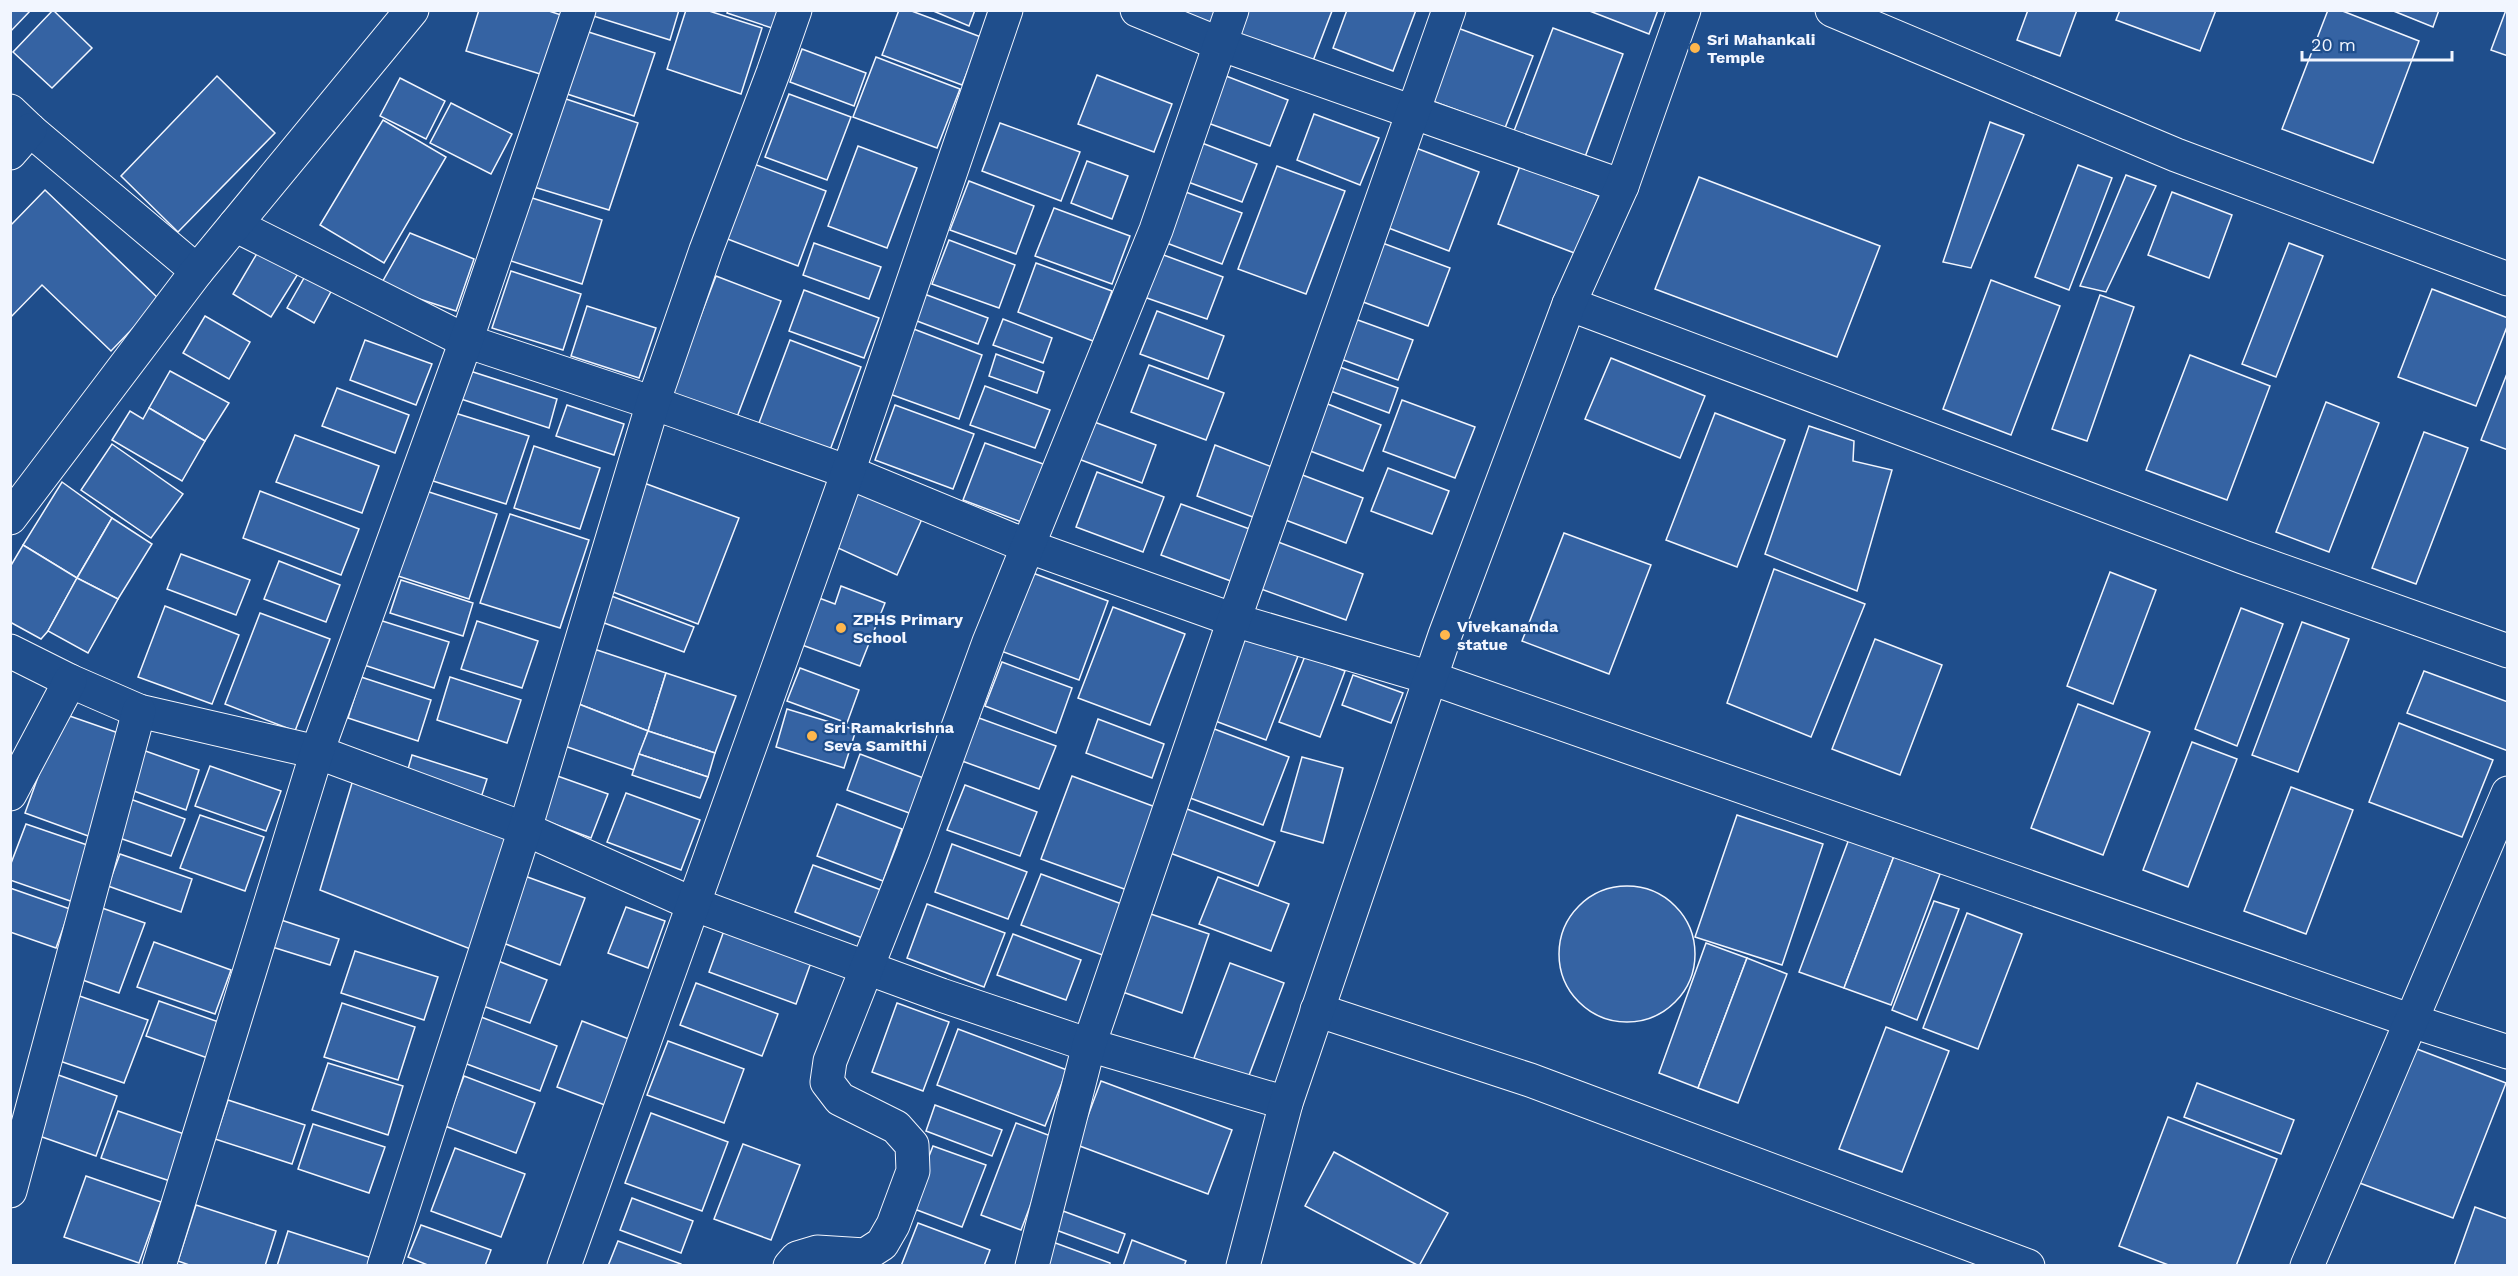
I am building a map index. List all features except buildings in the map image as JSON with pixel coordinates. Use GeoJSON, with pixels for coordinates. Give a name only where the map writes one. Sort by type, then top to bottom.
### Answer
{"type":"FeatureCollection","features":[{"type":"Feature","properties":{"kind":"street"},"geometry":{"type":"LineString","coordinates":[[159,1266],[317,752],[466,341],[579,10]]}},
{"type":"Feature","properties":{"kind":"street"},"geometry":{"type":"LineString","coordinates":[[384,1266],[525,829],[653,403],[706,250],[795,10]]}},
{"type":"Feature","properties":{"kind":"street"},"geometry":{"type":"LineString","coordinates":[[564,1266],[848,472],[1006,10]]}},
{"type":"Feature","properties":{"kind":"street"},"geometry":{"type":"LineString","coordinates":[[1137,10],[1220,44],[1622,186]]}},
{"type":"Feature","properties":{"kind":"street"},"geometry":{"type":"LineString","coordinates":[[790,1266],[797,1258],[817,1252],[865,1254],[882,1244],[893,1225],[912,1171],[912,1145],[896,1127],[840,1099],[827,1082],[830,1061],[913,851],[989,642],[1156,230],[1232,10]]}},
{"type":"Feature","properties":{"kind":"street"},"geometry":{"type":"LineString","coordinates":[[1032,1266],[1089,1045],[1234,620],[1449,10]]}},
{"type":"Feature","properties":{"kind":"street"},"geometry":{"type":"LineString","coordinates":[[1243,1266],[1286,1103],[1431,678],[1569,304],[1622,186],[1684,10]]}},
{"type":"Feature","properties":{"kind":"street"},"geometry":{"type":"LineString","coordinates":[[1832,10],[2176,154],[2508,279]]}},
{"type":"Feature","properties":{"kind":"street"},"geometry":{"type":"LineString","coordinates":[[10,518],[197,272],[398,16]]}},
{"type":"Feature","properties":{"kind":"street"},"geometry":{"type":"LineString","coordinates":[[17,132],[197,272]]}},
{"type":"Feature","properties":{"kind":"street"},"geometry":{"type":"LineString","coordinates":[[236,225],[466,341],[653,403],[848,472],[1027,546],[1234,620],[1431,678],[2412,1021],[2508,1052]]}},
{"type":"Feature","properties":{"kind":"street"},"geometry":{"type":"LineString","coordinates":[[1569,304],[2243,557],[2508,651]]}},
{"type":"Feature","properties":{"kind":"street"},"geometry":{"type":"LineString","coordinates":[[10,651],[70,681],[139,711],[317,752],[525,829],[693,904],[866,968],[1089,1045],[1286,1103]]}},
{"type":"Feature","properties":{"kind":"street"},"geometry":{"type":"LineString","coordinates":[[10,794],[70,681]]}},
{"type":"Feature","properties":{"kind":"street"},"geometry":{"type":"LineString","coordinates":[[10,1191],[139,711]]}},
{"type":"Feature","properties":{"kind":"street"},"geometry":{"type":"LineString","coordinates":[[2307,1266],[2508,793]]}},
{"type":"Feature","properties":{"kind":"street"},"geometry":{"type":"LineString","coordinates":[[1317,1010],[1530,1080],[2028,1266]]}},
{"type":"Feature","properties":{"kind":"place","name":"Sri Mahankali Temple"},"geometry":{"type":"Point","coordinates":[1695,48]}},
{"type":"Feature","properties":{"kind":"place","name":"ZPHS Primary School"},"geometry":{"type":"Point","coordinates":[841,628]}},
{"type":"Feature","properties":{"kind":"place","name":"Vivekananda statue"},"geometry":{"type":"Point","coordinates":[1445,635]}},
{"type":"Feature","properties":{"kind":"place","name":"Sri Ramakrishna Seva Samithi"},"geometry":{"type":"Point","coordinates":[812,736]}}]}
